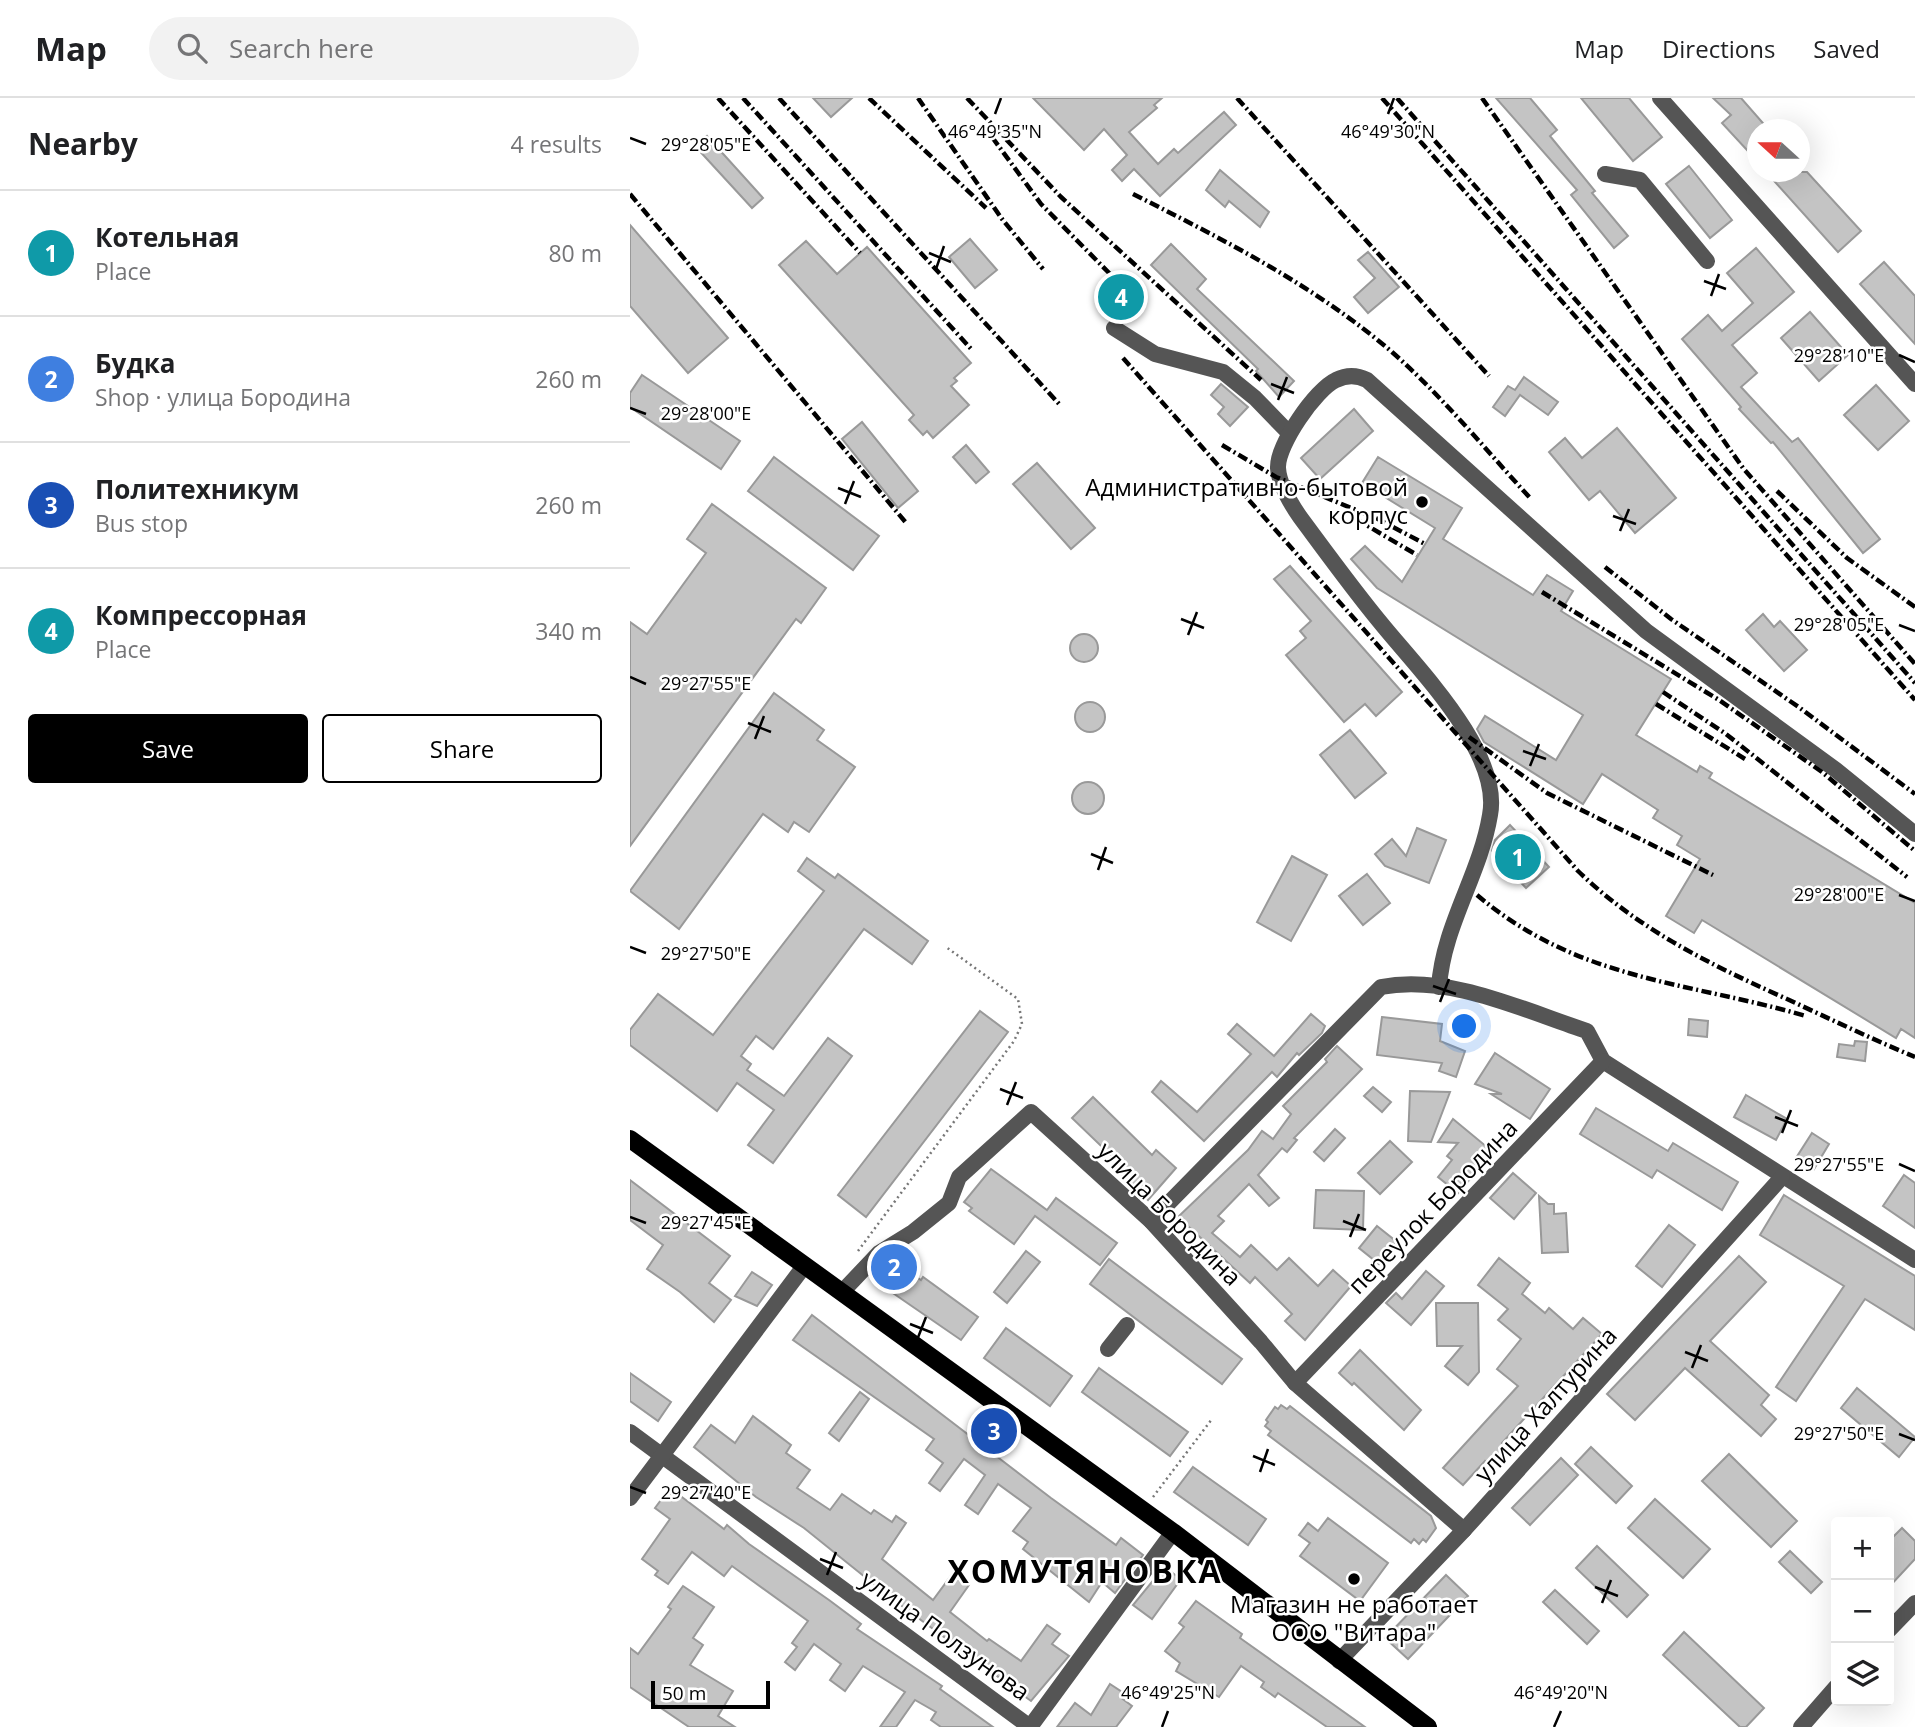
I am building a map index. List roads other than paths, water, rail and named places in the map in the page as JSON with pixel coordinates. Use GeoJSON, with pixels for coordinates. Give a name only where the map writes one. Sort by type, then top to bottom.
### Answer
{"type":"FeatureCollection","features":[{"type":"Feature","properties":{"kind":"main road"},"geometry":{"type":"LineString","coordinates":[[630,1139],[1143,1510],[1428,1727]]}},
{"type":"Feature","properties":{"kind":"street"},"geometry":{"type":"LineString","coordinates":[[1660,98],[1915,384]]}},
{"type":"Feature","properties":{"kind":"street"},"geometry":{"type":"LineString","coordinates":[[1605,174],[1640,180],[1707,261]]}},
{"type":"Feature","properties":{"kind":"street"},"geometry":{"type":"LineString","coordinates":[[1114,328],[1155,354],[1223,372],[1255,398],[1289,433]]}},
{"type":"Feature","properties":{"kind":"street"},"geometry":{"type":"LineString","coordinates":[[1439,987],[1449,933],[1491,813],[1488,782],[1482,763],[1447,706],[1378,620],[1290,502],[1278,466],[1289,433],[1334,381],[1350,376],[1367,380],[1646,631],[1836,770],[1915,834]]}},
{"type":"Feature","properties":{"kind":"street"},"geometry":{"type":"LineString","coordinates":[[1151,1221],[1381,987],[1398,984],[1439,987],[1476,994],[1587,1031],[1603,1062],[1915,1260]]}},
{"type":"Feature","properties":{"kind":"street","name":"переулок Бородина"},"geometry":{"type":"LineString","coordinates":[[1295,1383],[1603,1062]]}},
{"type":"Feature","properties":{"kind":"street","name":"улица Бородина"},"geometry":{"type":"LineString","coordinates":[[843,1291],[879,1253],[913,1232],[950,1203],[959,1177],[1031,1112],[1151,1221],[1295,1383],[1465,1530]]}},
{"type":"Feature","properties":{"kind":"street","name":"улица Халтурина"},"geometry":{"type":"LineString","coordinates":[[1339,1661],[1465,1530],[1783,1177]]}},
{"type":"Feature","properties":{"kind":"street"},"geometry":{"type":"LineString","coordinates":[[630,1498],[805,1265]]}},
{"type":"Feature","properties":{"kind":"street"},"geometry":{"type":"LineString","coordinates":[[1108,1349],[1127,1325]]}},
{"type":"Feature","properties":{"kind":"street","name":"улица Ползунова"},"geometry":{"type":"LineString","coordinates":[[630,1432],[1030,1727]]}},
{"type":"Feature","properties":{"kind":"street"},"geometry":{"type":"LineString","coordinates":[[1030,1727],[1172,1532]]}},
{"type":"Feature","properties":{"kind":"street"},"geometry":{"type":"LineString","coordinates":[[1894,1625],[1915,1602]]}},
{"type":"Feature","properties":{"kind":"street"},"geometry":{"type":"LineString","coordinates":[[1810,1724],[1831,1694]]}},
{"type":"Feature","properties":{"kind":"railway"},"geometry":{"type":"LineString","coordinates":[[718,98],[860,253]]}},
{"type":"Feature","properties":{"kind":"railway"},"geometry":{"type":"LineString","coordinates":[[743,98],[973,351]]}},
{"type":"Feature","properties":{"kind":"railway"},"geometry":{"type":"LineString","coordinates":[[779,98],[1061,406]]}},
{"type":"Feature","properties":{"kind":"railway"},"geometry":{"type":"LineString","coordinates":[[869,98],[986,208]]}},
{"type":"Feature","properties":{"kind":"railway"},"geometry":{"type":"LineString","coordinates":[[918,98],[1002,219],[1043,269]]}},
{"type":"Feature","properties":{"kind":"railway"},"geometry":{"type":"LineString","coordinates":[[967,98],[1061,197],[1261,380]]}},
{"type":"Feature","properties":{"kind":"railway"},"geometry":{"type":"LineString","coordinates":[[1237,98],[1489,376]]}},
{"type":"Feature","properties":{"kind":"railway"},"geometry":{"type":"LineString","coordinates":[[1382,98],[1915,700]]}},
{"type":"Feature","properties":{"kind":"railway"},"geometry":{"type":"LineString","coordinates":[[1397,98],[1915,683]]}},
{"type":"Feature","properties":{"kind":"railway"},"geometry":{"type":"LineString","coordinates":[[1482,98],[1743,468],[1915,664]]}},
{"type":"Feature","properties":{"kind":"railway"},"geometry":{"type":"LineString","coordinates":[[992,137],[1041,204],[1112,276]]}},
{"type":"Feature","properties":{"kind":"railway"},"geometry":{"type":"LineString","coordinates":[[630,194],[907,524]]}},
{"type":"Feature","properties":{"kind":"railway"},"geometry":{"type":"LineString","coordinates":[[1133,194],[1267,265],[1362,328],[1392,352],[1428,387],[1531,499]]}},
{"type":"Feature","properties":{"kind":"railway"},"geometry":{"type":"LineString","coordinates":[[1123,358],[1578,871],[1601,892],[1651,928],[1704,959],[1915,1057]]}},
{"type":"Feature","properties":{"kind":"railway"},"geometry":{"type":"LineString","coordinates":[[1222,445],[1276,477],[1378,519],[1425,544]]}},
{"type":"Feature","properties":{"kind":"railway"},"geometry":{"type":"LineString","coordinates":[[1777,491],[1847,558],[1915,607]]}},
{"type":"Feature","properties":{"kind":"railway"},"geometry":{"type":"LineString","coordinates":[[1356,519],[1417,555]]}},
{"type":"Feature","properties":{"kind":"railway"},"geometry":{"type":"LineString","coordinates":[[1605,567],[1671,619],[1800,708],[1915,794]]}},
{"type":"Feature","properties":{"kind":"railway"},"geometry":{"type":"LineString","coordinates":[[1542,592],[1719,700],[1822,772],[1915,851]]}},
{"type":"Feature","properties":{"kind":"railway"},"geometry":{"type":"LineString","coordinates":[[1663,692],[1726,734],[1907,877]]}},
{"type":"Feature","properties":{"kind":"railway"},"geometry":{"type":"LineString","coordinates":[[1656,704],[1745,759]]}},
{"type":"Feature","properties":{"kind":"railway"},"geometry":{"type":"LineString","coordinates":[[1469,737],[1547,793],[1713,875]]}},
{"type":"Feature","properties":{"kind":"railway"},"geometry":{"type":"LineString","coordinates":[[1477,895],[1515,923],[1554,945],[1594,962],[1634,975],[1806,1016]]}},
{"type":"Feature","properties":{"kind":"place","name":"Компрессорная"},"geometry":{"type":"Point","coordinates":[1121,297]}},
{"type":"Feature","properties":{"kind":"place","name":"Административно-бытовой корпус"},"geometry":{"type":"Point","coordinates":[1422,502]}},
{"type":"Feature","properties":{"kind":"place","name":"Котельная"},"geometry":{"type":"Point","coordinates":[1518,857]}},
{"type":"Feature","properties":{"kind":"place","name":"Будка"},"geometry":{"type":"Point","coordinates":[894,1267]}},
{"type":"Feature","properties":{"kind":"place","name":"Политехникум"},"geometry":{"type":"Point","coordinates":[994,1431]}},
{"type":"Feature","properties":{"kind":"place","name":"Магазин не работает ООО \"Витара\""},"geometry":{"type":"Point","coordinates":[1354,1579]}},
{"type":"Feature","properties":{"kind":"district","name":"ХОМУТЯНОВКА"},"geometry":{"type":"Point","coordinates":[1085,1572]}}]}
